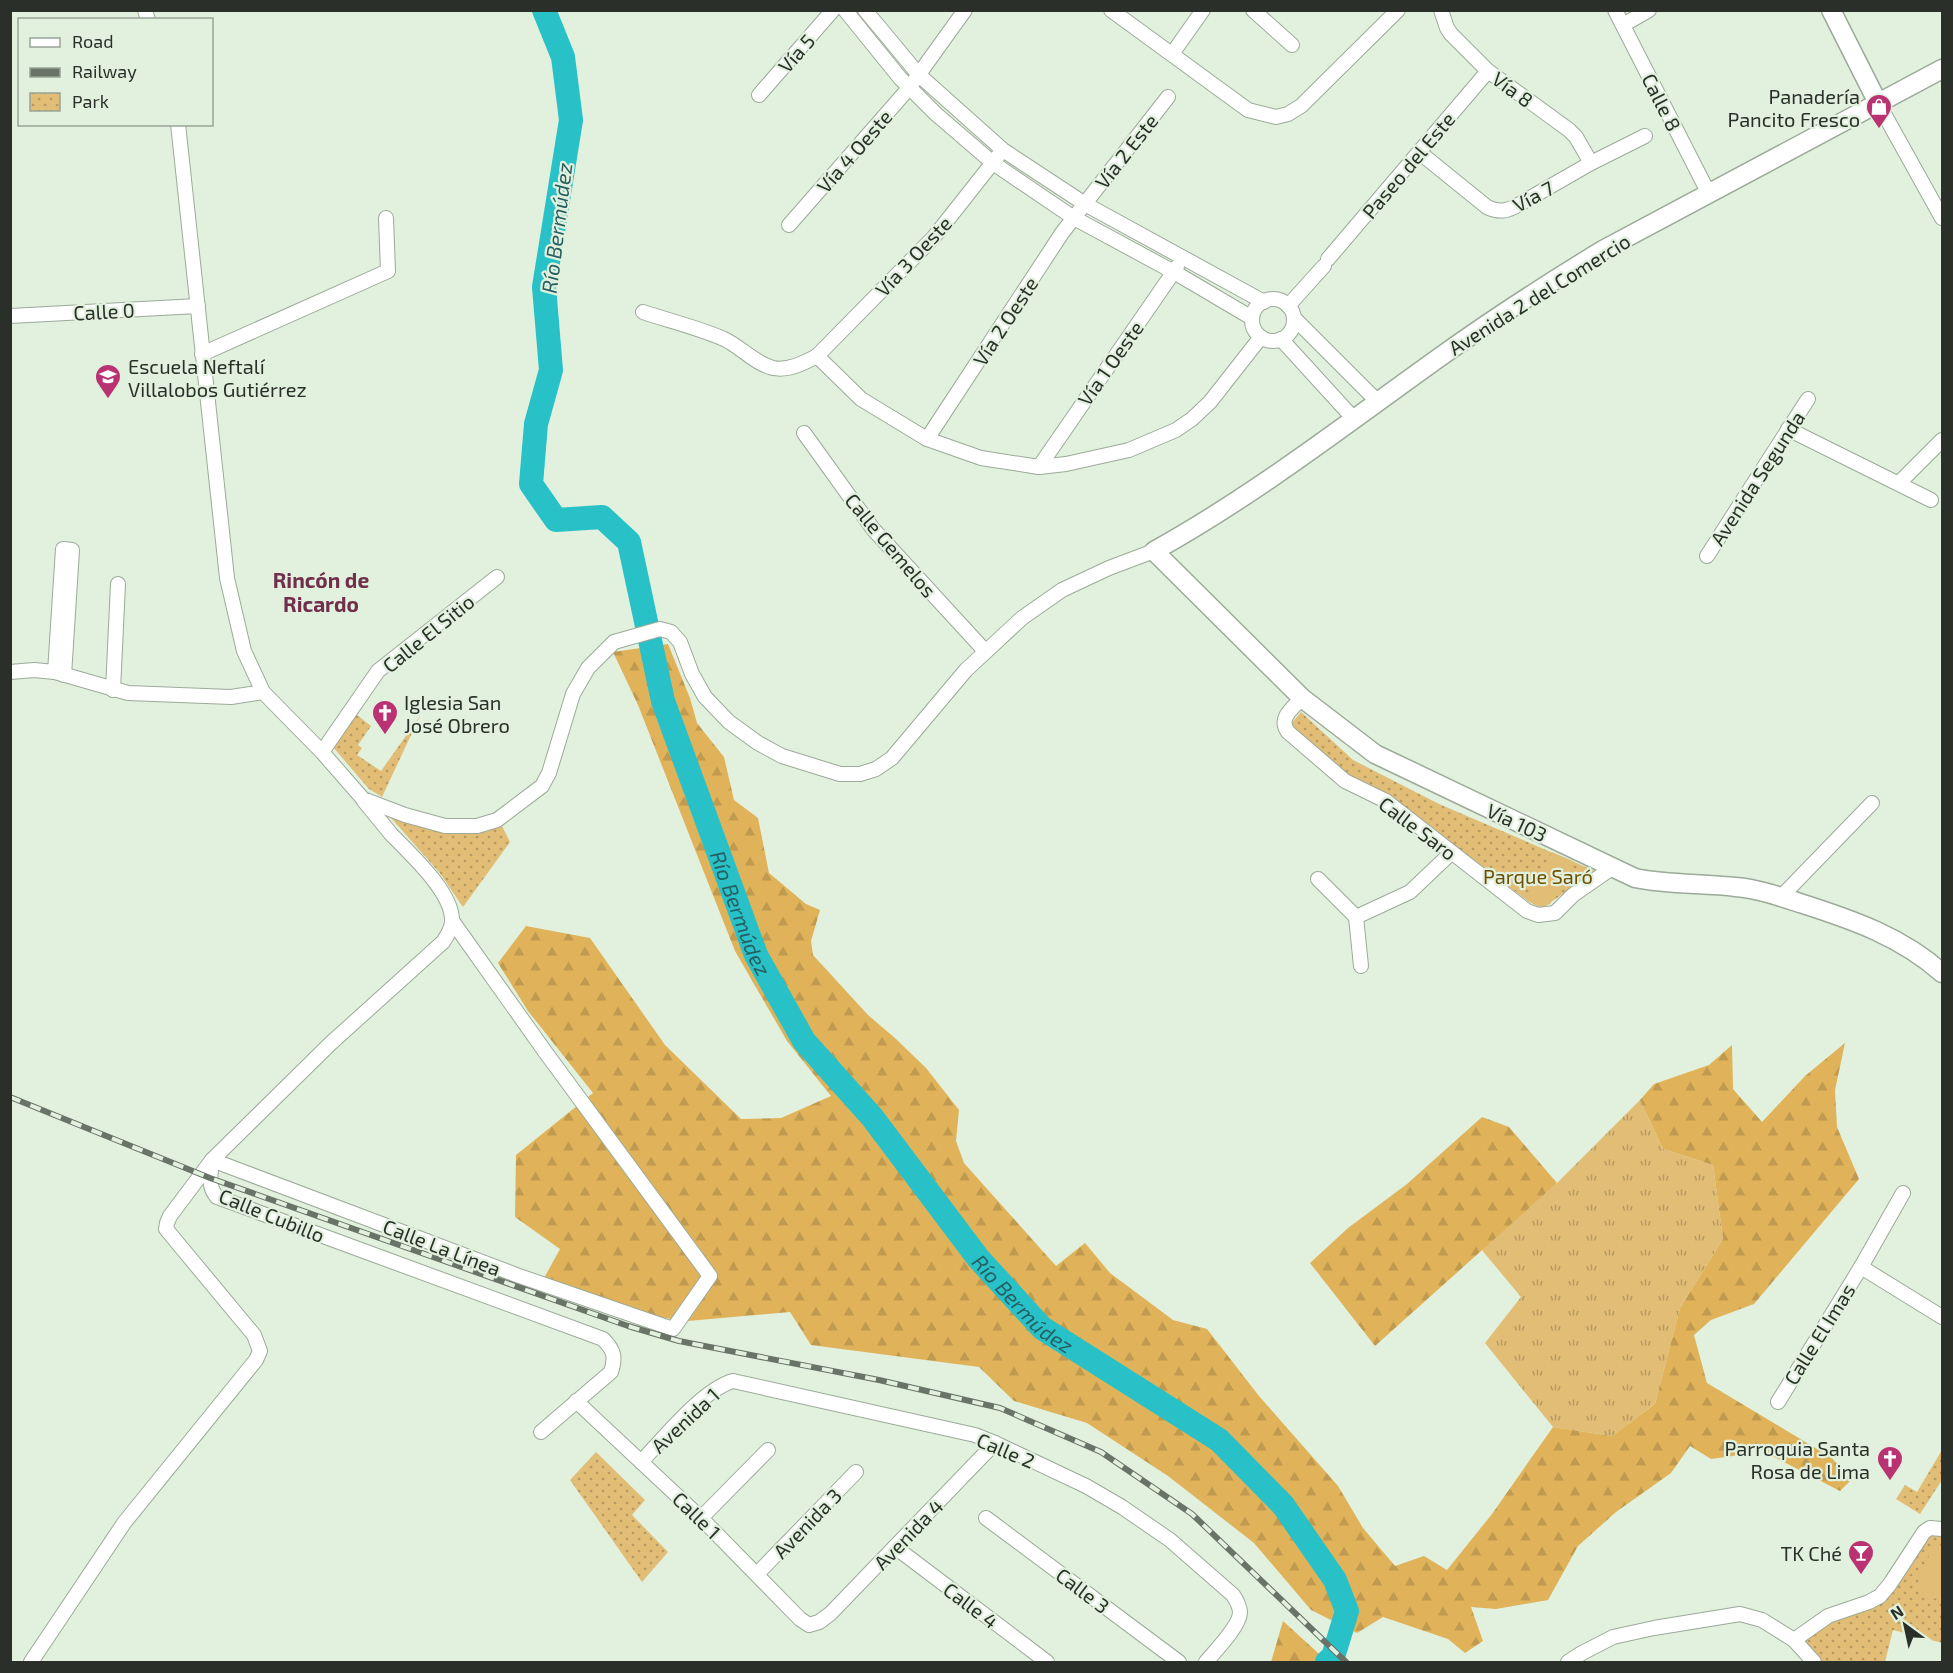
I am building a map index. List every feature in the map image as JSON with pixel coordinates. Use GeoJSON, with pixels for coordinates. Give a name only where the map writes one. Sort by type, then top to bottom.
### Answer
{"type":"FeatureCollection","features":[{"type":"Feature","properties":{"kind":"main road"},"geometry":{"type":"LineString","coordinates":[[1831,10],[1878,103]]}},
{"type":"Feature","properties":{"kind":"main road","name":"Avenida 2 del Comercio"},"geometry":{"type":"LineString","coordinates":[[1154,551],[1248,493],[1550,282],[1603,250],[1942,69]]}},
{"type":"Feature","properties":{"kind":"main road","name":"Vía 103"},"geometry":{"type":"LineString","coordinates":[[1154,551],[1302,698],[1375,754],[1635,878],[1660,884],[1736,887],[1780,897],[1861,923],[1919,954],[1942,973]]}},
{"type":"Feature","properties":{"kind":"street","name":"Vía 5"},"geometry":{"type":"LineString","coordinates":[[759,95],[833,10]]}},
{"type":"Feature","properties":{"kind":"street"},"geometry":{"type":"LineString","coordinates":[[845,10],[909,88],[993,163],[1074,218],[1252,318]]}},
{"type":"Feature","properties":{"kind":"street"},"geometry":{"type":"LineString","coordinates":[[865,10],[919,75],[1004,150],[1085,204],[1264,302]]}},
{"type":"Feature","properties":{"kind":"street","name":"Vía 4 Oeste"},"geometry":{"type":"LineString","coordinates":[[789,225],[909,88],[964,10]]}},
{"type":"Feature","properties":{"kind":"street"},"geometry":{"type":"LineString","coordinates":[[1111,10],[1248,110],[1276,117],[1288,114],[1301,106],[1398,10]]}},
{"type":"Feature","properties":{"kind":"street"},"geometry":{"type":"LineString","coordinates":[[1172,54],[1203,10]]}},
{"type":"Feature","properties":{"kind":"street"},"geometry":{"type":"LineString","coordinates":[[1253,10],[1292,45]]}},
{"type":"Feature","properties":{"kind":"street","name":"Vía 8"},"geometry":{"type":"LineString","coordinates":[[1442,10],[1451,34],[1488,71],[1569,130],[1576,137],[1591,164]]}},
{"type":"Feature","properties":{"kind":"street","name":"Calle 8"},"geometry":{"type":"LineString","coordinates":[[1615,10],[1709,194]]}},
{"type":"Feature","properties":{"kind":"street"},"geometry":{"type":"LineString","coordinates":[[1623,25],[1649,10]]}},
{"type":"Feature","properties":{"kind":"street","name":"Paseo del Este"},"geometry":{"type":"LineString","coordinates":[[1291,312],[1326,263],[1488,71]]}},
{"type":"Feature","properties":{"kind":"street","name":"Vía 2 Este"},"geometry":{"type":"LineString","coordinates":[[1085,204],[1168,97]]}},
{"type":"Feature","properties":{"kind":"street"},"geometry":{"type":"LineString","coordinates":[[1878,103],[1942,218]]}},
{"type":"Feature","properties":{"kind":"street"},"geometry":{"type":"LineString","coordinates":[[178,126],[227,578],[238,632],[248,662],[262,692],[322,752],[390,832],[424,867],[440,889],[451,910],[453,922]]}},
{"type":"Feature","properties":{"kind":"street"},"geometry":{"type":"LineString","coordinates":[[1591,164],[1645,136]]}},
{"type":"Feature","properties":{"kind":"street","name":"Vía 3 Oeste"},"geometry":{"type":"LineString","coordinates":[[817,356],[933,237],[1004,150]]}},
{"type":"Feature","properties":{"kind":"street","name":"Vía 7"},"geometry":{"type":"LineString","coordinates":[[1419,152],[1487,207],[1500,211],[1509,210],[1591,164]]}},
{"type":"Feature","properties":{"kind":"street","name":"Vía 2 Oeste"},"geometry":{"type":"LineString","coordinates":[[927,439],[1085,204]]}},
{"type":"Feature","properties":{"kind":"street"},"geometry":{"type":"LineString","coordinates":[[202,354],[388,271],[386,218]]}},
{"type":"Feature","properties":{"kind":"street","name":"Vía 1 Oeste"},"geometry":{"type":"LineString","coordinates":[[1039,467],[1183,259]]}},
{"type":"Feature","properties":{"kind":"street"},"geometry":{"type":"LineString","coordinates":[[1291,312],[1291,330],[1281,339],[1274,341],[1261,337],[1253,326],[1254,312],[1264,302],[1277,300],[1291,312],[1378,402]]}},
{"type":"Feature","properties":{"kind":"street","name":"Calle 0"},"geometry":{"type":"LineString","coordinates":[[10,316],[198,306]]}},
{"type":"Feature","properties":{"kind":"street"},"geometry":{"type":"LineString","coordinates":[[643,312],[725,339],[773,368],[788,368],[817,356],[861,399],[927,439],[981,458],[1039,467],[1066,464],[1129,450],[1176,430],[1210,402],[1261,337]]}},
{"type":"Feature","properties":{"kind":"street"},"geometry":{"type":"LineString","coordinates":[[1281,339],[1354,419]]}},
{"type":"Feature","properties":{"kind":"street","name":"Avenida Segunda"},"geometry":{"type":"LineString","coordinates":[[1707,556],[1808,399]]}},
{"type":"Feature","properties":{"kind":"street"},"geometry":{"type":"LineString","coordinates":[[1788,429],[1931,500]]}},
{"type":"Feature","properties":{"kind":"street","name":"Calle Gemelos"},"geometry":{"type":"LineString","coordinates":[[804,433],[873,529],[985,651]]}},
{"type":"Feature","properties":{"kind":"street"},"geometry":{"type":"LineString","coordinates":[[1899,483],[1942,440]]}},
{"type":"Feature","properties":{"kind":"street"},"geometry":{"type":"LineString","coordinates":[[63,549],[72,550],[59,673],[63,549]]}},
{"type":"Feature","properties":{"kind":"street"},"geometry":{"type":"LineString","coordinates":[[363,799],[405,815],[445,826],[477,826],[497,820],[542,786],[549,773],[573,694],[588,668],[614,642],[660,629],[671,632],[681,642],[692,674],[705,697],[729,722],[758,743],[782,756],[840,774],[860,774],[876,769],[892,758],[966,670],[1022,618],[1062,590],[1108,568],[1154,551]]}},
{"type":"Feature","properties":{"kind":"street","name":"Calle El Sitio"},"geometry":{"type":"LineString","coordinates":[[322,752],[378,671],[497,577]]}},
{"type":"Feature","properties":{"kind":"street"},"geometry":{"type":"LineString","coordinates":[[113,690],[118,584]]}},
{"type":"Feature","properties":{"kind":"street"},"geometry":{"type":"LineString","coordinates":[[10,672],[34,670],[59,673],[128,693],[231,697],[262,692]]}},
{"type":"Feature","properties":{"kind":"street","name":"Calle Saro"},"geometry":{"type":"LineString","coordinates":[[1302,698],[1283,719],[1283,725],[1288,732],[1345,781],[1386,801],[1527,911],[1538,915],[1555,913],[1573,895],[1612,868]]}},
{"type":"Feature","properties":{"kind":"street"},"geometry":{"type":"LineString","coordinates":[[1780,897],[1872,803]]}},
{"type":"Feature","properties":{"kind":"street"},"geometry":{"type":"LineString","coordinates":[[1356,916],[1410,892],[1451,853]]}},
{"type":"Feature","properties":{"kind":"street"},"geometry":{"type":"LineString","coordinates":[[1318,879],[1356,916],[1361,966]]}},
{"type":"Feature","properties":{"kind":"street","name":"Calle Cubillo"},"geometry":{"type":"LineString","coordinates":[[453,922],[443,942],[331,1043],[213,1160],[210,1184],[212,1192],[217,1197],[603,1340],[611,1348],[615,1359],[611,1372],[541,1432]]}},
{"type":"Feature","properties":{"kind":"street","name":"Calle La Línea"},"geometry":{"type":"LineString","coordinates":[[213,1160],[519,1276],[674,1329],[710,1276],[453,922]]}},
{"type":"Feature","properties":{"kind":"street"},"geometry":{"type":"LineString","coordinates":[[31,1662],[124,1523],[256,1360],[260,1351],[255,1335],[166,1229],[170,1216],[213,1160]]}},
{"type":"Feature","properties":{"kind":"street","name":"Calle El Imas"},"geometry":{"type":"LineString","coordinates":[[1778,1402],[1903,1193]]}},
{"type":"Feature","properties":{"kind":"street","name":"Calle El Imas"},"geometry":{"type":"LineString","coordinates":[[1861,1266],[1942,1317]]}},
{"type":"Feature","properties":{"kind":"street","name":"Calle 2"},"geometry":{"type":"LineString","coordinates":[[733,1382],[975,1435],[1086,1486],[1122,1507],[1170,1539],[1233,1595],[1239,1605],[1240,1616],[1236,1625],[1206,1662]]}},
{"type":"Feature","properties":{"kind":"street","name":"Avenida 1"},"geometry":{"type":"LineString","coordinates":[[641,1462],[708,1394],[723,1384],[733,1382]]}},
{"type":"Feature","properties":{"kind":"street","name":"Calle 1"},"geometry":{"type":"LineString","coordinates":[[576,1401],[701,1518],[800,1619],[809,1625],[819,1622]]}},
{"type":"Feature","properties":{"kind":"street","name":"Avenida 4"},"geometry":{"type":"LineString","coordinates":[[819,1622],[830,1614],[995,1443]]}},
{"type":"Feature","properties":{"kind":"street"},"geometry":{"type":"LineString","coordinates":[[701,1518],[768,1450]]}},
{"type":"Feature","properties":{"kind":"street","name":"Avenida 3"},"geometry":{"type":"LineString","coordinates":[[757,1574],[856,1472]]}},
{"type":"Feature","properties":{"kind":"street","name":"Calle 3"},"geometry":{"type":"LineString","coordinates":[[986,1518],[1179,1662]]}},
{"type":"Feature","properties":{"kind":"street"},"geometry":{"type":"LineString","coordinates":[[1794,1640],[1828,1616],[1880,1596],[1924,1532],[1930,1528],[1942,1529]]}},
{"type":"Feature","properties":{"kind":"street","name":"Calle 4"},"geometry":{"type":"LineString","coordinates":[[895,1547],[1047,1662]]}},
{"type":"Feature","properties":{"kind":"street"},"geometry":{"type":"LineString","coordinates":[[1568,1662],[1613,1637],[1740,1614],[1762,1620],[1794,1640],[1814,1662]]}},
{"type":"Feature","properties":{"kind":"green space"},"geometry":{"type":"Polygon","coordinates":[[[668,644],[690,698],[697,723],[724,757],[734,800],[758,818],[769,873],[806,904],[820,910],[811,941],[813,955],[868,1015],[926,1068],[959,1110],[956,1141],[964,1163],[1056,1266],[1085,1243],[1110,1273],[1173,1320],[1207,1329],[1259,1396],[1338,1486],[1363,1528],[1395,1566],[1424,1556],[1447,1570],[1492,1514],[1553,1427],[1612,1436],[1655,1404],[1680,1308],[1723,1239],[1713,1165],[1663,1149],[1640,1100],[1654,1084],[1709,1065],[1732,1045],[1733,1089],[1762,1122],[1805,1076],[1845,1043],[1835,1090],[1837,1127],[1859,1179],[1754,1304],[1711,1320],[1694,1335],[1707,1383],[1832,1458],[1851,1480],[1840,1491],[1755,1447],[1733,1456],[1711,1459],[1690,1446],[1671,1473],[1616,1512],[1578,1546],[1548,1600],[1496,1609],[1471,1607],[1483,1641],[1465,1653],[1448,1639],[1383,1617],[1357,1633],[1311,1610],[1254,1543],[1168,1476],[1087,1423],[1014,1401],[979,1367],[811,1345],[790,1312],[688,1321],[648,1316],[543,1280],[560,1249],[515,1217],[516,1155],[593,1093],[528,1011],[498,963],[526,926],[590,938],[665,1045],[741,1119],[781,1118],[831,1096],[787,1041],[735,951],[638,705],[613,652],[668,644]]]}},
{"type":"Feature","properties":{"kind":"green space","name":"Parque Saró"},"geometry":{"type":"Polygon","coordinates":[[[1301,712],[1353,760],[1439,804],[1595,871],[1545,906],[1540,907],[1533,904],[1387,794],[1338,769],[1290,725],[1301,712]]]}},
{"type":"Feature","properties":{"kind":"green space"},"geometry":{"type":"Polygon","coordinates":[[[356,714],[371,726],[358,745],[362,748],[357,755],[381,771],[420,716],[382,797],[369,789],[333,747],[356,714]]]}},
{"type":"Feature","properties":{"kind":"green space"},"geometry":{"type":"Polygon","coordinates":[[[384,810],[404,819],[500,822],[510,842],[463,907],[439,872],[384,810]]]}},
{"type":"Feature","properties":{"kind":"green space"},"geometry":{"type":"Polygon","coordinates":[[[1552,852],[1575,862],[1550,904],[1542,907],[1528,901],[1552,852]]]}},
{"type":"Feature","properties":{"kind":"green space"},"geometry":{"type":"Polygon","coordinates":[[[1640,1100],[1663,1149],[1713,1165],[1723,1239],[1680,1308],[1655,1404],[1612,1436],[1553,1427],[1485,1343],[1521,1297],[1481,1249],[1557,1183],[1640,1100]]]}},
{"type":"Feature","properties":{"kind":"green space"},"geometry":{"type":"Polygon","coordinates":[[[1482,1117],[1509,1127],[1557,1183],[1375,1346],[1310,1263],[1348,1228],[1407,1184],[1482,1117]]]}},
{"type":"Feature","properties":{"kind":"green space"},"geometry":{"type":"Polygon","coordinates":[[[1942,1450],[1942,1480],[1920,1514],[1896,1499],[1905,1485],[1917,1492],[1942,1450]]]}},
{"type":"Feature","properties":{"kind":"green space"},"geometry":{"type":"Polygon","coordinates":[[[596,1452],[645,1500],[632,1515],[668,1552],[642,1582],[570,1480],[596,1452]]]}},
{"type":"Feature","properties":{"kind":"green space"},"geometry":{"type":"Polygon","coordinates":[[[1942,1534],[1942,1643],[1893,1630],[1885,1662],[1823,1662],[1801,1640],[1826,1622],[1869,1606],[1926,1538],[1942,1534]]]}},
{"type":"Feature","properties":{"kind":"green space"},"geometry":{"type":"Polygon","coordinates":[[[1934,1543],[1942,1546],[1942,1601],[1915,1591],[1934,1543]]]}},
{"type":"Feature","properties":{"kind":"green space"},"geometry":{"type":"Polygon","coordinates":[[[1283,1621],[1328,1662],[1271,1662],[1283,1621]]]}},
{"type":"Feature","properties":{"kind":"waterway","name":"Río Bermúdez"},"geometry":{"type":"LineString","coordinates":[[544,10],[563,57],[571,120],[544,287],[551,370],[536,424],[531,484],[556,520],[602,517],[629,542],[663,701],[756,955],[804,1041],[872,1117],[978,1258],[1042,1328],[1219,1440],[1283,1505],[1335,1580],[1347,1611],[1333,1657],[1327,1662]]}},
{"type":"Feature","properties":{"kind":"railway"},"geometry":{"type":"LineString","coordinates":[[10,1097],[210,1178],[628,1326],[679,1341],[879,1380],[1000,1408],[1101,1452],[1192,1514],[1346,1662]]}},
{"type":"Feature","properties":{"kind":"place","name":"Panadería Pancito Fresco"},"geometry":{"type":"Point","coordinates":[1879,130]}},
{"type":"Feature","properties":{"kind":"place","name":"Escuela Neftalí Villalobos Gutiérrez"},"geometry":{"type":"Point","coordinates":[108,400]}},
{"type":"Feature","properties":{"kind":"place","name":"Iglesia San José Obrero"},"geometry":{"type":"Point","coordinates":[385,736]}},
{"type":"Feature","properties":{"kind":"place","name":"Parroquia Santa Rosa de Lima"},"geometry":{"type":"Point","coordinates":[1890,1482]}},
{"type":"Feature","properties":{"kind":"place","name":"TK Ché"},"geometry":{"type":"Point","coordinates":[1861,1576]}},
{"type":"Feature","properties":{"kind":"district","name":"Rincón de Ricardo"},"geometry":{"type":"Point","coordinates":[321,591]}}]}
